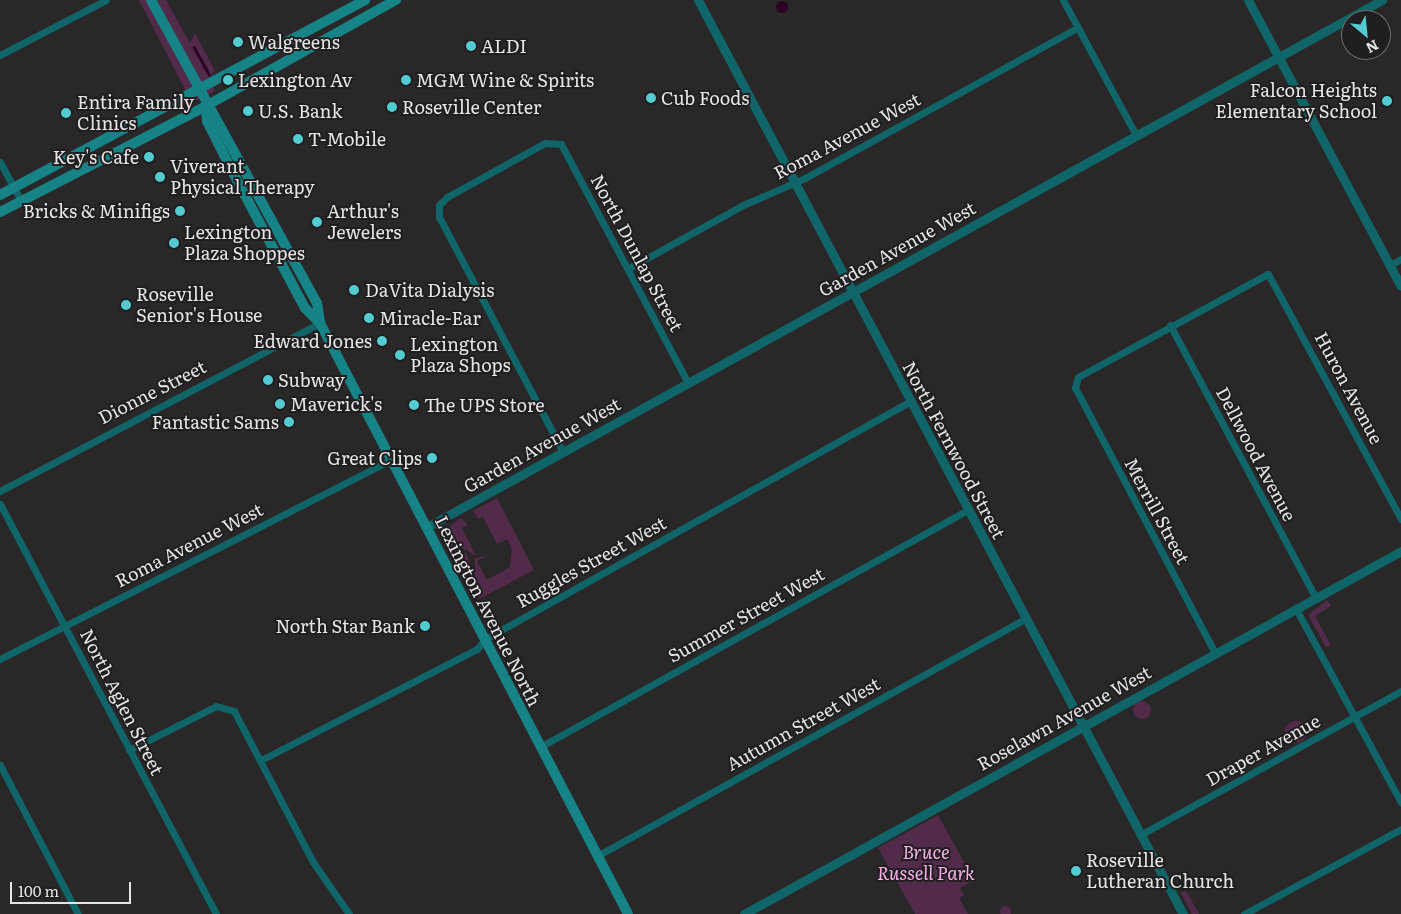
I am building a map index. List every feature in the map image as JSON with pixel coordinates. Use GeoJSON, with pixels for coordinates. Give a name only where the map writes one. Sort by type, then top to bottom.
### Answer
{"type":"FeatureCollection","features":[{"type":"Feature","properties":{"kind":"main road","name":"Lexington Avenue North"},"geometry":{"type":"LineString","coordinates":[[151,0],[206,106],[217,116],[317,303],[320,323],[628,914]]}},
{"type":"Feature","properties":{"kind":"main road"},"geometry":{"type":"LineString","coordinates":[[0,195],[199,91],[364,0]]}},
{"type":"Feature","properties":{"kind":"main road"},"geometry":{"type":"LineString","coordinates":[[0,212],[206,106],[396,0]]}},
{"type":"Feature","properties":{"kind":"street"},"geometry":{"type":"LineString","coordinates":[[0,55],[106,0]]}},
{"type":"Feature","properties":{"kind":"street","name":"North Fernwood Street"},"geometry":{"type":"LineString","coordinates":[[698,0],[1024,619],[1183,914]]}},
{"type":"Feature","properties":{"kind":"street"},"geometry":{"type":"LineString","coordinates":[[1063,0],[1136,135]]}},
{"type":"Feature","properties":{"kind":"street"},"geometry":{"type":"LineString","coordinates":[[1248,0],[1401,286]]}},
{"type":"Feature","properties":{"kind":"street","name":"Garden Avenue West"},"geometry":{"type":"LineString","coordinates":[[427,527],[1382,0]]}},
{"type":"Feature","properties":{"kind":"street","name":"Roma Avenue West"},"geometry":{"type":"LineString","coordinates":[[629,268],[743,205],[795,184],[1077,28]]}},
{"type":"Feature","properties":{"kind":"street","name":"North Dunlap Street"},"geometry":{"type":"LineString","coordinates":[[563,452],[440,217],[439,205],[545,143],[555,141],[565,150],[688,382]]}},
{"type":"Feature","properties":{"kind":"street"},"geometry":{"type":"LineString","coordinates":[[0,162],[21,201]]}},
{"type":"Feature","properties":{"kind":"street"},"geometry":{"type":"LineString","coordinates":[[1390,265],[1401,259]]}},
{"type":"Feature","properties":{"kind":"street","name":"Huron Avenue"},"geometry":{"type":"LineString","coordinates":[[1170,325],[1268,274],[1401,519]]}},
{"type":"Feature","properties":{"kind":"street","name":"Dionne Street"},"geometry":{"type":"LineString","coordinates":[[0,490],[320,323]]}},
{"type":"Feature","properties":{"kind":"street","name":"Merrill Street"},"geometry":{"type":"LineString","coordinates":[[1170,325],[1074,382],[1215,653]]}},
{"type":"Feature","properties":{"kind":"street","name":"Dellwood Avenue"},"geometry":{"type":"LineString","coordinates":[[1170,325],[1316,598]]}},
{"type":"Feature","properties":{"kind":"street","name":"Ruggles Street West"},"geometry":{"type":"LineString","coordinates":[[262,760],[477,649],[485,638],[910,401]]}},
{"type":"Feature","properties":{"kind":"street","name":"Roma Avenue West"},"geometry":{"type":"LineString","coordinates":[[0,659],[392,459]]}},
{"type":"Feature","properties":{"kind":"street","name":"North Aglen Street"},"geometry":{"type":"LineString","coordinates":[[0,504],[66,625],[129,750],[216,914]]}},
{"type":"Feature","properties":{"kind":"street","name":"Summer Street West"},"geometry":{"type":"LineString","coordinates":[[540,747],[967,510]]}},
{"type":"Feature","properties":{"kind":"street","name":"Roselawn Avenue West"},"geometry":{"type":"LineString","coordinates":[[744,914],[1401,551]]}},
{"type":"Feature","properties":{"kind":"street"},"geometry":{"type":"LineString","coordinates":[[1296,609],[1401,802]]}},
{"type":"Feature","properties":{"kind":"street","name":"Autumn Street West"},"geometry":{"type":"LineString","coordinates":[[597,856],[1024,619]]}},
{"type":"Feature","properties":{"kind":"street","name":"Draper Avenue"},"geometry":{"type":"LineString","coordinates":[[1140,835],[1401,691]]}},
{"type":"Feature","properties":{"kind":"street"},"geometry":{"type":"LineString","coordinates":[[129,750],[216,706],[226,706],[234,711],[262,760],[313,862],[349,914]]}},
{"type":"Feature","properties":{"kind":"street"},"geometry":{"type":"LineString","coordinates":[[0,765],[78,914]]}},
{"type":"Feature","properties":{"kind":"street"},"geometry":{"type":"LineString","coordinates":[[1244,914],[1401,829]]}},
{"type":"Feature","properties":{"kind":"green space"},"geometry":{"type":"Polygon","coordinates":[[[139,0],[166,0],[190,43],[195,33],[215,71],[209,77],[215,91],[192,103],[139,0]]]}},
{"type":"Feature","properties":{"kind":"green space"},"geometry":{"type":"Polygon","coordinates":[[[497,498],[534,570],[479,599],[474,589],[475,558],[487,556],[477,561],[487,580],[510,567],[512,549],[507,539],[497,544],[483,517],[478,519],[473,511],[497,498]]]}},
{"type":"Feature","properties":{"kind":"green space"},"geometry":{"type":"Polygon","coordinates":[[[461,518],[468,525],[462,528],[476,556],[447,539],[443,531],[461,518]]]}},
{"type":"Feature","properties":{"kind":"green space"},"geometry":{"type":"Polygon","coordinates":[[[449,542],[467,555],[474,575],[472,586],[449,542]]]}},
{"type":"Feature","properties":{"kind":"green space"},"geometry":{"type":"Polygon","coordinates":[[[1327,600],[1331,606],[1315,616],[1331,645],[1326,647],[1308,615],[1327,600]]]}},
{"type":"Feature","properties":{"kind":"green space"},"geometry":{"type":"Polygon","coordinates":[[[1142,701],[1148,704],[1151,710],[1148,716],[1142,719],[1136,716],[1133,710],[1136,704],[1142,701]]]}},
{"type":"Feature","properties":{"kind":"green space"},"geometry":{"type":"Polygon","coordinates":[[[1296,721],[1304,724],[1307,732],[1304,740],[1296,743],[1288,740],[1285,732],[1288,724],[1296,721]]]}},
{"type":"Feature","properties":{"kind":"green space","name":"Bruce Russell Park"},"geometry":{"type":"Polygon","coordinates":[[[938,815],[974,880],[960,888],[964,895],[959,898],[968,914],[915,914],[878,848],[938,815]]]}},
{"type":"Feature","properties":{"kind":"green space"},"geometry":{"type":"Polygon","coordinates":[[[1186,891],[1199,914],[1192,914],[1181,893],[1186,891]]]}},
{"type":"Feature","properties":{"kind":"green space"},"geometry":{"type":"Polygon","coordinates":[[[1005,905],[1011,911],[1005,917],[999,911],[1005,905]]]}},
{"type":"Feature","properties":{"kind":"shaded area"},"geometry":{"type":"Polygon","coordinates":[[[782,1],[788,7],[782,13],[776,7],[782,1]]]}},
{"type":"Feature","properties":{"kind":"waterway"},"geometry":{"type":"LineString","coordinates":[[194,47],[209,74]]}},
{"type":"Feature","properties":{"kind":"place","name":"Walgreens"},"geometry":{"type":"Point","coordinates":[238,42]}},
{"type":"Feature","properties":{"kind":"place","name":"ALDI"},"geometry":{"type":"Point","coordinates":[471,46]}},
{"type":"Feature","properties":{"kind":"place","name":"Lexington Av"},"geometry":{"type":"Point","coordinates":[228,80]}},
{"type":"Feature","properties":{"kind":"place","name":"MGM Wine & Spirits"},"geometry":{"type":"Point","coordinates":[406,80]}},
{"type":"Feature","properties":{"kind":"place","name":"Cub Foods"},"geometry":{"type":"Point","coordinates":[651,98]}},
{"type":"Feature","properties":{"kind":"place","name":"Falcon Heights Elementary School"},"geometry":{"type":"Point","coordinates":[1387,101]}},
{"type":"Feature","properties":{"kind":"place","name":"Roseville Center"},"geometry":{"type":"Point","coordinates":[392,107]}},
{"type":"Feature","properties":{"kind":"place","name":"U.S. Bank"},"geometry":{"type":"Point","coordinates":[248,111]}},
{"type":"Feature","properties":{"kind":"place","name":"Entira Family Clinics"},"geometry":{"type":"Point","coordinates":[66,113]}},
{"type":"Feature","properties":{"kind":"place","name":"T-Mobile"},"geometry":{"type":"Point","coordinates":[298,139]}},
{"type":"Feature","properties":{"kind":"place","name":"Key's Cafe"},"geometry":{"type":"Point","coordinates":[149,157]}},
{"type":"Feature","properties":{"kind":"place","name":"Viverant Physical Therapy"},"geometry":{"type":"Point","coordinates":[160,177]}},
{"type":"Feature","properties":{"kind":"place","name":"Bricks & Minifigs"},"geometry":{"type":"Point","coordinates":[180,211]}},
{"type":"Feature","properties":{"kind":"place","name":"Arthur's Jewelers"},"geometry":{"type":"Point","coordinates":[317,222]}},
{"type":"Feature","properties":{"kind":"place","name":"Lexington Plaza Shoppes"},"geometry":{"type":"Point","coordinates":[174,243]}},
{"type":"Feature","properties":{"kind":"place","name":"DaVita Dialysis"},"geometry":{"type":"Point","coordinates":[354,290]}},
{"type":"Feature","properties":{"kind":"place","name":"Roseville Senior's House"},"geometry":{"type":"Point","coordinates":[126,305]}},
{"type":"Feature","properties":{"kind":"place","name":"Miracle-Ear"},"geometry":{"type":"Point","coordinates":[369,318]}},
{"type":"Feature","properties":{"kind":"place","name":"Edward Jones"},"geometry":{"type":"Point","coordinates":[382,341]}},
{"type":"Feature","properties":{"kind":"place","name":"Lexington Plaza Shops"},"geometry":{"type":"Point","coordinates":[400,355]}},
{"type":"Feature","properties":{"kind":"place","name":"Subway"},"geometry":{"type":"Point","coordinates":[268,380]}},
{"type":"Feature","properties":{"kind":"place","name":"Maverick's"},"geometry":{"type":"Point","coordinates":[280,404]}},
{"type":"Feature","properties":{"kind":"place","name":"The UPS Store"},"geometry":{"type":"Point","coordinates":[414,405]}},
{"type":"Feature","properties":{"kind":"place","name":"Fantastic Sams"},"geometry":{"type":"Point","coordinates":[289,422]}},
{"type":"Feature","properties":{"kind":"place","name":"Great Clips"},"geometry":{"type":"Point","coordinates":[432,458]}},
{"type":"Feature","properties":{"kind":"place","name":"North Star Bank"},"geometry":{"type":"Point","coordinates":[425,626]}},
{"type":"Feature","properties":{"kind":"place","name":"Roseville Lutheran Church"},"geometry":{"type":"Point","coordinates":[1076,871]}}]}
